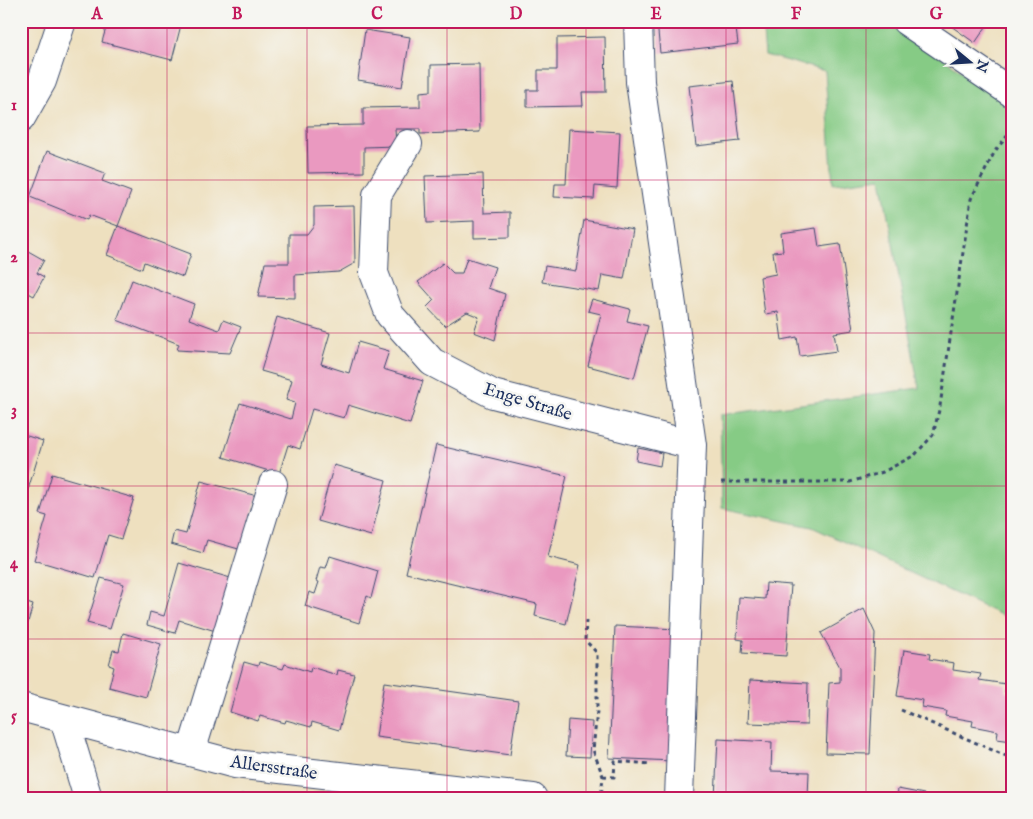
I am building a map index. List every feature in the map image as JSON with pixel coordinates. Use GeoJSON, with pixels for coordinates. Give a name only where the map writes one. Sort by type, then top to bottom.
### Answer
{"type":"FeatureCollection","features":[{"type":"Feature","properties":{"kind":"street"},"geometry":{"type":"LineString","coordinates":[[21,118],[42,81],[62,21]]}},
{"type":"Feature","properties":{"kind":"street"},"geometry":{"type":"LineString","coordinates":[[638,21],[640,82],[692,445],[679,798]]}},
{"type":"Feature","properties":{"kind":"street"},"geometry":{"type":"LineString","coordinates":[[906,21],[1012,93]]}},
{"type":"Feature","properties":{"kind":"street","name":"Enge Straße"},"geometry":{"type":"LineString","coordinates":[[408,144],[377,195],[374,273],[390,315],[432,362],[493,394],[692,445]]}},
{"type":"Feature","properties":{"kind":"street"},"geometry":{"type":"LineString","coordinates":[[191,752],[273,484]]}},
{"type":"Feature","properties":{"kind":"street","name":"Allersstraße"},"geometry":{"type":"LineString","coordinates":[[21,707],[235,764],[533,798]]}},
{"type":"Feature","properties":{"kind":"street"},"geometry":{"type":"LineString","coordinates":[[64,718],[88,798]]}},
{"type":"Feature","properties":{"kind":"path"},"geometry":{"type":"LineString","coordinates":[[691,482],[850,482],[883,472],[915,456],[933,435],[940,406],[970,199],[995,151],[1012,130]]}},
{"type":"Feature","properties":{"kind":"path"},"geometry":{"type":"LineString","coordinates":[[586,620],[585,640],[597,653],[597,711],[594,750],[603,776],[601,798]]}},
{"type":"Feature","properties":{"kind":"path"},"geometry":{"type":"LineString","coordinates":[[901,710],[1006,756]]}},
{"type":"Feature","properties":{"kind":"path"},"geometry":{"type":"LineString","coordinates":[[603,776],[614,777],[615,761],[680,766]]}},
{"type":"Feature","properties":{"kind":"green space"},"geometry":{"type":"Polygon","coordinates":[[[762,21],[893,21],[984,88],[1012,58],[1012,383],[1008,394],[1012,395],[1012,620],[812,527],[722,508],[720,415],[919,388],[881,178],[833,184],[825,71],[765,55],[762,21]]]}},
{"type":"Feature","properties":{"kind":"building"},"geometry":{"type":"Polygon","coordinates":[[[21,21],[29,21],[22,44],[21,44],[21,21]]]}},
{"type":"Feature","properties":{"kind":"building"},"geometry":{"type":"Polygon","coordinates":[[[108,21],[182,21],[172,60],[102,42],[108,21]]]}},
{"type":"Feature","properties":{"kind":"building"},"geometry":{"type":"Polygon","coordinates":[[[657,21],[735,21],[738,44],[660,53],[657,21]]]}},
{"type":"Feature","properties":{"kind":"building"},"geometry":{"type":"Polygon","coordinates":[[[944,21],[990,21],[975,43],[944,21]]]}},
{"type":"Feature","properties":{"kind":"building"},"geometry":{"type":"Polygon","coordinates":[[[365,30],[410,37],[402,87],[358,80],[365,30]]]}},
{"type":"Feature","properties":{"kind":"building"},"geometry":{"type":"Polygon","coordinates":[[[605,37],[606,92],[582,92],[583,106],[527,107],[527,90],[538,90],[538,70],[557,70],[557,38],[605,37]]]}},
{"type":"Feature","properties":{"kind":"building"},"geometry":{"type":"Polygon","coordinates":[[[479,64],[480,132],[420,134],[420,129],[395,129],[396,146],[364,147],[364,172],[308,173],[307,126],[363,125],[363,108],[420,107],[420,92],[431,91],[431,65],[479,64]]]}},
{"type":"Feature","properties":{"kind":"building"},"geometry":{"type":"Polygon","coordinates":[[[733,81],[740,141],[696,146],[689,86],[733,81]]]}},
{"type":"Feature","properties":{"kind":"building"},"geometry":{"type":"Polygon","coordinates":[[[569,129],[620,132],[617,188],[595,186],[594,199],[554,197],[555,184],[566,184],[569,129]]]}},
{"type":"Feature","properties":{"kind":"building"},"geometry":{"type":"Polygon","coordinates":[[[47,151],[105,173],[102,181],[131,192],[118,226],[89,215],[87,220],[30,197],[47,151]]]}},
{"type":"Feature","properties":{"kind":"building"},"geometry":{"type":"Polygon","coordinates":[[[483,174],[484,213],[510,212],[510,237],[474,238],[474,221],[427,223],[425,176],[483,174]]]}},
{"type":"Feature","properties":{"kind":"building"},"geometry":{"type":"Polygon","coordinates":[[[354,206],[355,263],[339,272],[295,275],[295,298],[258,297],[265,263],[289,263],[289,234],[307,234],[314,225],[314,207],[354,206]]]}},
{"type":"Feature","properties":{"kind":"building"},"geometry":{"type":"Polygon","coordinates":[[[584,220],[633,229],[624,279],[602,275],[599,291],[542,282],[545,266],[576,271],[584,220]]]}},
{"type":"Feature","properties":{"kind":"building"},"geometry":{"type":"Polygon","coordinates":[[[118,226],[191,254],[183,277],[144,262],[142,269],[107,255],[118,226]]]}},
{"type":"Feature","properties":{"kind":"building"},"geometry":{"type":"Polygon","coordinates":[[[816,228],[819,247],[840,244],[853,330],[834,333],[837,351],[800,356],[797,337],[782,340],[778,312],[765,314],[760,277],[776,274],[773,252],[783,251],[781,233],[816,228]]]}},
{"type":"Feature","properties":{"kind":"building"},"geometry":{"type":"Polygon","coordinates":[[[21,247],[44,260],[37,273],[44,277],[34,296],[21,289],[21,247]]]}},
{"type":"Feature","properties":{"kind":"building"},"geometry":{"type":"Polygon","coordinates":[[[467,258],[495,267],[488,288],[505,294],[495,340],[474,332],[479,317],[467,312],[445,326],[427,307],[434,300],[418,282],[443,263],[453,273],[462,273],[467,258]]]}},
{"type":"Feature","properties":{"kind":"building"},"geometry":{"type":"Polygon","coordinates":[[[132,280],[194,304],[189,319],[219,330],[223,320],[241,327],[230,353],[177,350],[179,344],[117,320],[132,280]]]}},
{"type":"Feature","properties":{"kind":"building"},"geometry":{"type":"Polygon","coordinates":[[[592,299],[630,309],[627,321],[648,326],[634,378],[588,366],[601,314],[588,311],[592,299]]]}},
{"type":"Feature","properties":{"kind":"building"},"geometry":{"type":"Polygon","coordinates":[[[277,317],[330,333],[321,364],[349,373],[358,342],[389,351],[383,369],[423,381],[410,424],[348,405],[344,418],[312,409],[300,449],[288,445],[279,474],[223,457],[240,403],[291,419],[295,403],[286,400],[292,380],[261,371],[277,317]]]}},
{"type":"Feature","properties":{"kind":"building"},"geometry":{"type":"Polygon","coordinates":[[[21,434],[43,441],[22,509],[21,509],[21,434]]]}},
{"type":"Feature","properties":{"kind":"building"},"geometry":{"type":"Polygon","coordinates":[[[436,445],[567,476],[548,557],[580,565],[566,624],[535,616],[537,604],[406,573],[436,445]]]}},
{"type":"Feature","properties":{"kind":"building"},"geometry":{"type":"Polygon","coordinates":[[[638,448],[662,453],[660,466],[636,461],[638,448]]]}},
{"type":"Feature","properties":{"kind":"building"},"geometry":{"type":"Polygon","coordinates":[[[334,465],[386,480],[371,536],[318,521],[334,465]]]}},
{"type":"Feature","properties":{"kind":"building"},"geometry":{"type":"Polygon","coordinates":[[[52,474],[134,498],[121,539],[108,535],[95,578],[34,560],[47,516],[40,514],[52,474]]]}},
{"type":"Feature","properties":{"kind":"building"},"geometry":{"type":"Polygon","coordinates":[[[201,481],[257,496],[242,550],[207,540],[203,553],[171,544],[174,531],[186,534],[201,481]]]}},
{"type":"Feature","properties":{"kind":"building"},"geometry":{"type":"Polygon","coordinates":[[[330,556],[378,571],[371,598],[367,596],[359,623],[305,606],[309,592],[315,594],[319,582],[316,581],[320,567],[326,568],[330,556]]]}},
{"type":"Feature","properties":{"kind":"building"},"geometry":{"type":"Polygon","coordinates":[[[179,563],[234,579],[219,632],[179,620],[175,633],[147,625],[150,612],[164,616],[179,563]]]}},
{"type":"Feature","properties":{"kind":"building"},"geometry":{"type":"Polygon","coordinates":[[[101,578],[124,584],[110,629],[87,623],[101,578]]]}},
{"type":"Feature","properties":{"kind":"building"},"geometry":{"type":"Polygon","coordinates":[[[766,583],[791,585],[786,656],[742,653],[743,640],[737,639],[739,597],[765,599],[766,583]]]}},
{"type":"Feature","properties":{"kind":"building"},"geometry":{"type":"Polygon","coordinates":[[[21,601],[33,605],[22,642],[21,642],[21,601]]]}},
{"type":"Feature","properties":{"kind":"building"},"geometry":{"type":"Polygon","coordinates":[[[864,609],[875,633],[870,754],[826,753],[829,683],[840,682],[840,667],[821,633],[864,609]]]}},
{"type":"Feature","properties":{"kind":"building"},"geometry":{"type":"Polygon","coordinates":[[[615,626],[678,629],[672,761],[609,758],[615,626]]]}},
{"type":"Feature","properties":{"kind":"building"},"geometry":{"type":"Polygon","coordinates":[[[123,633],[161,644],[146,697],[109,687],[114,667],[109,665],[113,650],[119,651],[123,633]]]}},
{"type":"Feature","properties":{"kind":"building"},"geometry":{"type":"Polygon","coordinates":[[[904,650],[930,654],[929,659],[954,663],[953,670],[981,674],[979,680],[1006,684],[1005,692],[1012,693],[1012,741],[997,739],[998,731],[972,726],[973,721],[945,716],[946,711],[922,707],[923,700],[897,696],[904,650]]]}},
{"type":"Feature","properties":{"kind":"building"},"geometry":{"type":"Polygon","coordinates":[[[244,662],[258,666],[259,662],[283,669],[285,664],[310,672],[311,667],[337,675],[338,670],[354,674],[339,730],[312,722],[311,727],[286,720],[285,723],[260,716],[258,721],[230,712],[244,662]]]}},
{"type":"Feature","properties":{"kind":"building"},"geometry":{"type":"Polygon","coordinates":[[[750,680],[808,683],[807,725],[748,723],[750,680]]]}},
{"type":"Feature","properties":{"kind":"building"},"geometry":{"type":"Polygon","coordinates":[[[384,682],[518,701],[510,755],[376,737],[384,682]]]}},
{"type":"Feature","properties":{"kind":"building"},"geometry":{"type":"Polygon","coordinates":[[[568,720],[592,722],[590,757],[566,756],[568,720]]]}},
{"type":"Feature","properties":{"kind":"building"},"geometry":{"type":"Polygon","coordinates":[[[718,739],[772,742],[771,771],[809,772],[808,798],[715,798],[718,739]]]}},
{"type":"Feature","properties":{"kind":"building"},"geometry":{"type":"Polygon","coordinates":[[[898,789],[924,794],[923,798],[897,798],[898,789]]]}},
{"type":"Feature","properties":{"kind":"building"},"geometry":{"type":"Polygon","coordinates":[[[241,794],[257,797],[257,798],[241,798],[241,794]]]}}]}
